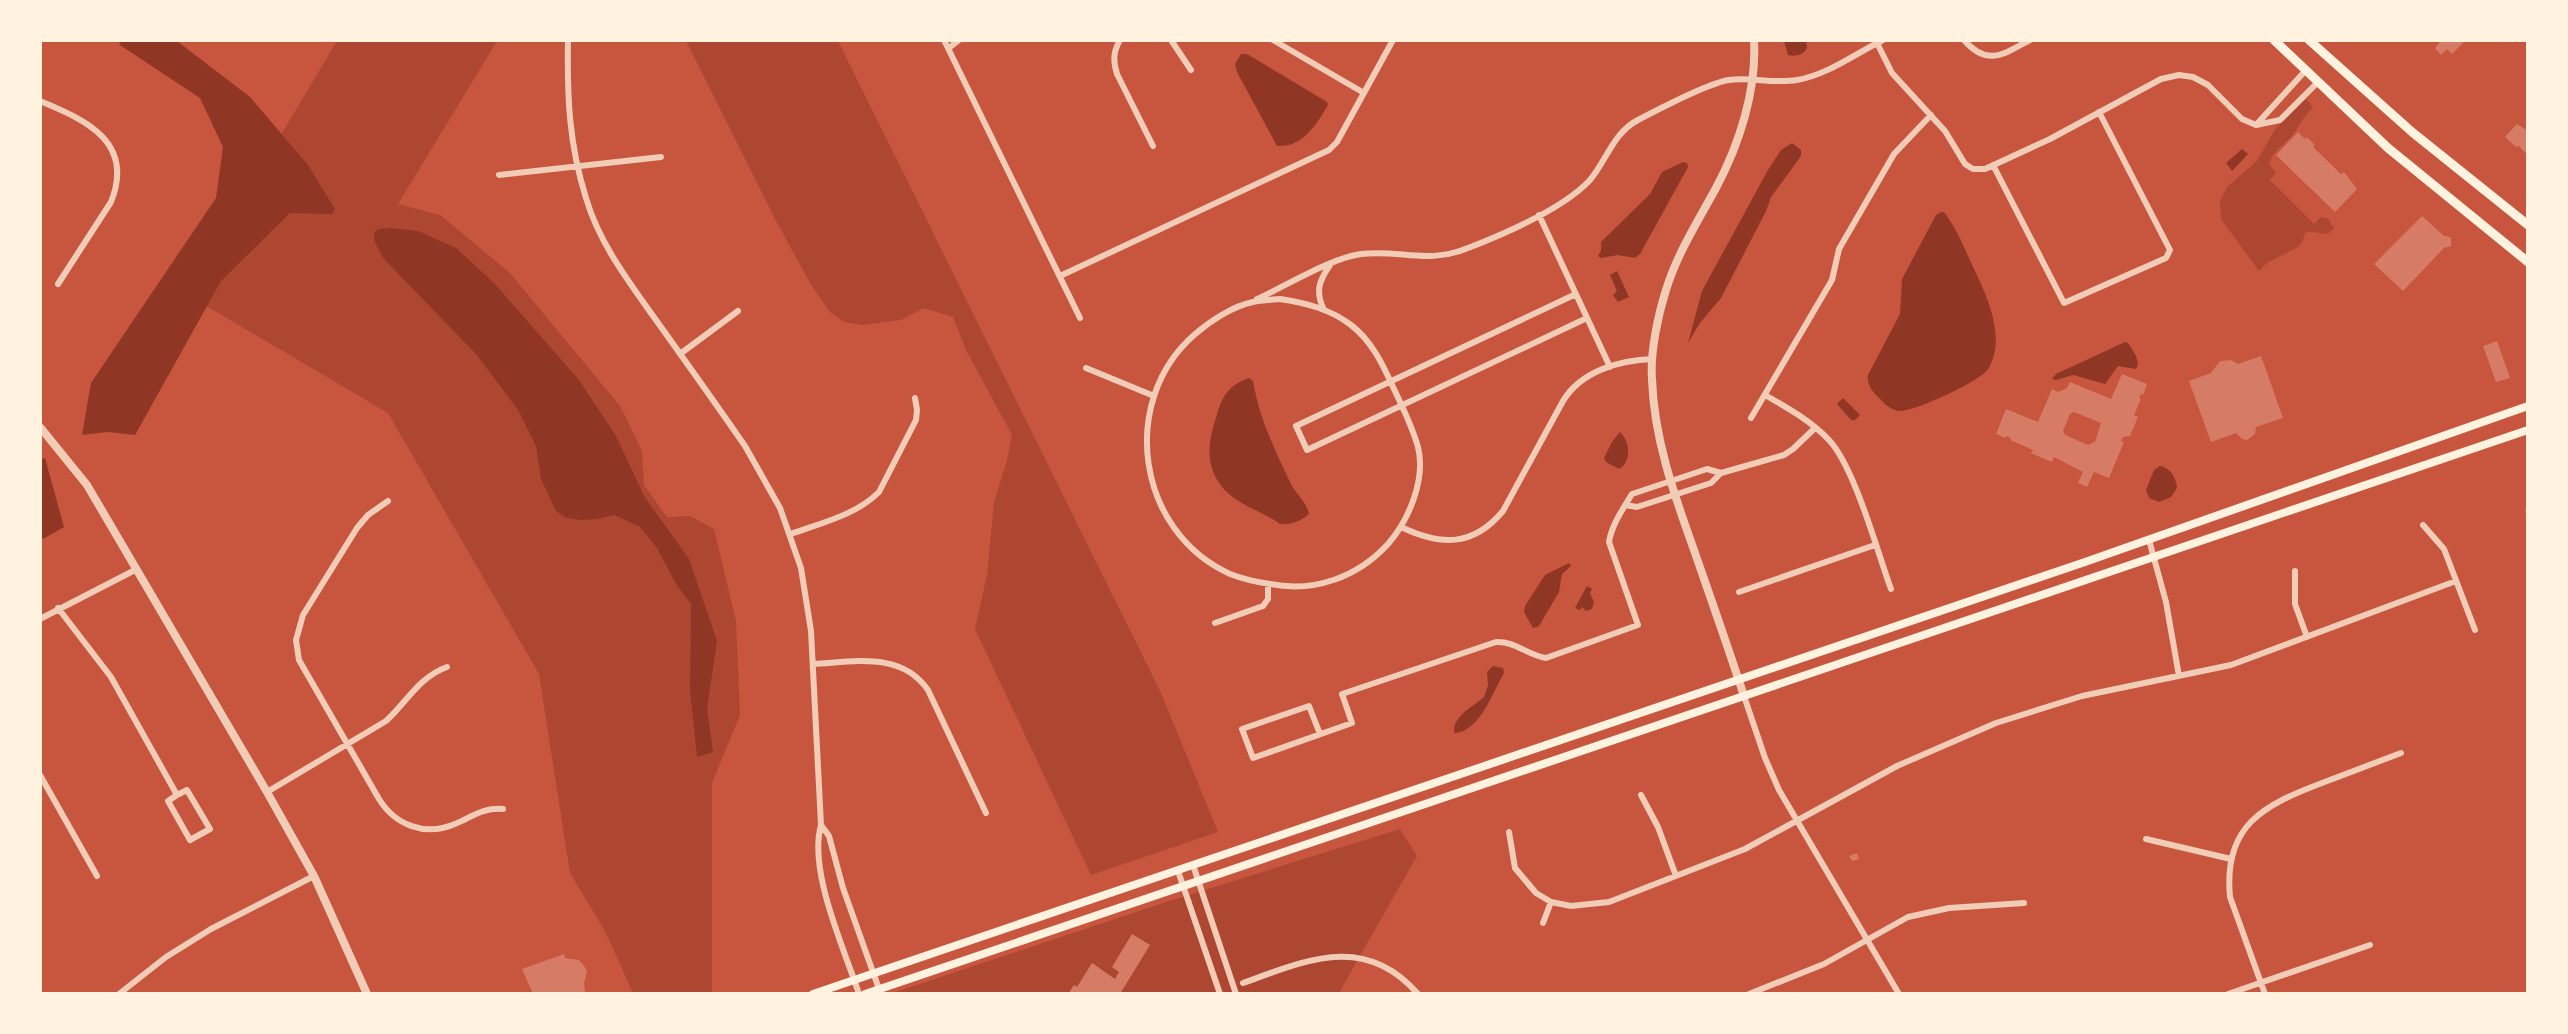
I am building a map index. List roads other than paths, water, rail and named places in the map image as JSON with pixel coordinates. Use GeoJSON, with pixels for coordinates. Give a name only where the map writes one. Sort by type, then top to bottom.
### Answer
{"type":"FeatureCollection","features":[{"type":"Feature","properties":{"kind":"main road"},"geometry":{"type":"LineString","coordinates":[[2274,40],[2388,147],[2528,262]]}},
{"type":"Feature","properties":{"kind":"main road"},"geometry":{"type":"LineString","coordinates":[[2309,40],[2412,132],[2528,225]]}},
{"type":"Feature","properties":{"kind":"main road"},"geometry":{"type":"LineString","coordinates":[[813,993],[2149,540],[2528,406]]}},
{"type":"Feature","properties":{"kind":"main road"},"geometry":{"type":"LineString","coordinates":[[865,993],[1184,887],[2528,430]]}},
{"type":"Feature","properties":{"kind":"street"},"geometry":{"type":"LineString","coordinates":[[568,40],[568,117],[577,167],[586,200],[609,250],[764,476],[791,534],[807,600],[813,664],[821,825],[816,841],[823,884],[859,993]]}},
{"type":"Feature","properties":{"kind":"street"},"geometry":{"type":"LineString","coordinates":[[944,40],[1080,318]]}},
{"type":"Feature","properties":{"kind":"street"},"geometry":{"type":"LineString","coordinates":[[949,48],[959,40]]}},
{"type":"Feature","properties":{"kind":"street"},"geometry":{"type":"LineString","coordinates":[[1120,40],[1114,50],[1117,74],[1153,146]]}},
{"type":"Feature","properties":{"kind":"street"},"geometry":{"type":"LineString","coordinates":[[1171,40],[1191,70]]}},
{"type":"Feature","properties":{"kind":"street"},"geometry":{"type":"LineString","coordinates":[[1273,40],[1364,93]]}},
{"type":"Feature","properties":{"kind":"street"},"geometry":{"type":"LineString","coordinates":[[1060,276],[1329,150],[1337,141],[1393,40]]}},
{"type":"Feature","properties":{"kind":"street"},"geometry":{"type":"LineString","coordinates":[[1754,40],[1749,96],[1735,147],[1717,186],[1684,246],[1666,290],[1651,376],[1655,423],[1675,495],[1771,773],[1797,822],[1899,993]]}},
{"type":"Feature","properties":{"kind":"street"},"geometry":{"type":"LineString","coordinates":[[1964,40],[1979,54],[1995,57],[2030,40]]}},
{"type":"Feature","properties":{"kind":"street"},"geometry":{"type":"LineString","coordinates":[[1251,302],[1280,299],[1308,303],[1341,319],[1362,334],[1378,356],[1402,405],[1417,443],[1419,459],[1415,494],[1401,527],[1381,551],[1342,577],[1309,586],[1280,587],[1245,579],[1215,565],[1186,541],[1165,513],[1151,478],[1146,452],[1148,421],[1154,396],[1170,364],[1189,339],[1215,320],[1251,302],[1348,257],[1367,253],[1441,257],[1471,247],[1539,215],[1572,195],[1587,183],[1619,135],[1636,121],[1716,84],[1751,78],[1796,80],[1818,74],[1879,41],[1901,85],[1931,115],[1965,164],[1973,169],[1985,169],[2050,139],[2161,79],[2179,75],[2193,77],[2208,85],[2242,119],[2256,125],[2280,120],[2318,82]]}},
{"type":"Feature","properties":{"kind":"street"},"geometry":{"type":"LineString","coordinates":[[2256,125],[2306,70]]}},
{"type":"Feature","properties":{"kind":"street"},"geometry":{"type":"LineString","coordinates":[[40,100],[94,127],[106,141],[116,165],[115,192],[111,202],[58,284]]}},
{"type":"Feature","properties":{"kind":"street"},"geometry":{"type":"LineString","coordinates":[[1993,165],[2064,303],[2166,258],[2170,250],[2099,112]]}},
{"type":"Feature","properties":{"kind":"street"},"geometry":{"type":"LineString","coordinates":[[1751,418],[1832,280],[1839,249],[1894,154],[1931,115]]}},
{"type":"Feature","properties":{"kind":"street"},"geometry":{"type":"LineString","coordinates":[[499,175],[661,157]]}},
{"type":"Feature","properties":{"kind":"street"},"geometry":{"type":"LineString","coordinates":[[1539,215],[1610,367]]}},
{"type":"Feature","properties":{"kind":"street"},"geometry":{"type":"LineString","coordinates":[[1324,310],[1319,300],[1318,289],[1320,279],[1330,264]]}},
{"type":"Feature","properties":{"kind":"street"},"geometry":{"type":"LineString","coordinates":[[1576,294],[1296,426],[1307,450],[1587,318]]}},
{"type":"Feature","properties":{"kind":"street"},"geometry":{"type":"LineString","coordinates":[[680,354],[738,311]]}},
{"type":"Feature","properties":{"kind":"street"},"geometry":{"type":"LineString","coordinates":[[1401,527],[1426,538],[1448,541],[1463,539],[1480,532],[1493,523],[1503,511],[1569,391],[1581,380],[1610,367],[1635,359],[1653,359]]}},
{"type":"Feature","properties":{"kind":"street"},"geometry":{"type":"LineString","coordinates":[[1086,369],[1154,396]]}},
{"type":"Feature","properties":{"kind":"street"},"geometry":{"type":"LineString","coordinates":[[1765,395],[1799,414],[1840,454],[1891,589]]}},
{"type":"Feature","properties":{"kind":"street"},"geometry":{"type":"LineString","coordinates":[[791,534],[850,512],[871,500],[879,492],[916,420],[915,398]]}},
{"type":"Feature","properties":{"kind":"street"},"geometry":{"type":"LineString","coordinates":[[40,427],[87,485],[267,792],[314,876],[367,993]]}},
{"type":"Feature","properties":{"kind":"street"},"geometry":{"type":"LineString","coordinates":[[1625,505],[1637,507],[1711,483],[1720,473],[1784,455],[1815,428]]}},
{"type":"Feature","properties":{"kind":"street"},"geometry":{"type":"LineString","coordinates":[[1320,734],[1309,706],[1242,729],[1253,758],[1352,723],[1342,694],[1350,691],[1496,642],[1507,641],[1537,657],[1546,658],[1638,625],[1609,542],[1611,531],[1625,505],[1632,494],[1707,469],[1720,473]]}},
{"type":"Feature","properties":{"kind":"street"},"geometry":{"type":"LineString","coordinates":[[388,501],[369,515],[357,528],[299,623],[296,645],[299,660],[384,807],[402,823],[411,827],[434,830],[446,828],[479,812],[503,809]]}},
{"type":"Feature","properties":{"kind":"street"},"geometry":{"type":"LineString","coordinates":[[2423,525],[2444,549],[2475,630]]}},
{"type":"Feature","properties":{"kind":"street"},"geometry":{"type":"LineString","coordinates":[[2149,540],[2166,602],[2179,676]]}},
{"type":"Feature","properties":{"kind":"street"},"geometry":{"type":"LineString","coordinates":[[1739,592],[1875,545]]}},
{"type":"Feature","properties":{"kind":"street"},"geometry":{"type":"LineString","coordinates":[[40,619],[137,568]]}},
{"type":"Feature","properties":{"kind":"street"},"geometry":{"type":"LineString","coordinates":[[2295,571],[2295,604],[2307,637]]}},
{"type":"Feature","properties":{"kind":"street"},"geometry":{"type":"LineString","coordinates":[[1509,832],[1515,868],[1536,893],[1551,902],[1571,906],[1609,902],[1745,849],[1897,766],[1996,723],[2082,696],[2231,665],[2456,581]]}},
{"type":"Feature","properties":{"kind":"street"},"geometry":{"type":"LineString","coordinates":[[1215,623],[1263,606],[1268,599],[1268,584]]}},
{"type":"Feature","properties":{"kind":"street"},"geometry":{"type":"LineString","coordinates":[[58,608],[111,677],[177,795]]}},
{"type":"Feature","properties":{"kind":"street"},"geometry":{"type":"LineString","coordinates":[[813,664],[881,662],[900,666],[916,675],[928,690],[986,813]]}},
{"type":"Feature","properties":{"kind":"street"},"geometry":{"type":"LineString","coordinates":[[267,792],[386,721],[398,711],[420,682],[447,667]]}},
{"type":"Feature","properties":{"kind":"street"},"geometry":{"type":"LineString","coordinates":[[2265,993],[2233,909],[2229,883],[2231,859],[2246,827],[2268,806],[2300,790],[2401,753]]}},
{"type":"Feature","properties":{"kind":"street"},"geometry":{"type":"LineString","coordinates":[[40,775],[97,876]]}},
{"type":"Feature","properties":{"kind":"street"},"geometry":{"type":"LineString","coordinates":[[187,790],[210,829],[190,840],[168,801],[177,795],[187,790]]}},
{"type":"Feature","properties":{"kind":"street"},"geometry":{"type":"LineString","coordinates":[[1641,795],[1658,827],[1676,876]]}},
{"type":"Feature","properties":{"kind":"street"},"geometry":{"type":"LineString","coordinates":[[821,825],[829,836],[843,888],[879,989]]}},
{"type":"Feature","properties":{"kind":"street"},"geometry":{"type":"LineString","coordinates":[[2146,839],[2231,859]]}},
{"type":"Feature","properties":{"kind":"street"},"geometry":{"type":"LineString","coordinates":[[1193,866],[1236,993]]}},
{"type":"Feature","properties":{"kind":"street"},"geometry":{"type":"LineString","coordinates":[[1178,871],[1220,993]]}},
{"type":"Feature","properties":{"kind":"street"},"geometry":{"type":"LineString","coordinates":[[119,993],[166,957],[211,929],[314,876]]}},
{"type":"Feature","properties":{"kind":"street"},"geometry":{"type":"LineString","coordinates":[[1543,923],[1551,902]]}},
{"type":"Feature","properties":{"kind":"street"},"geometry":{"type":"LineString","coordinates":[[1749,993],[1824,964],[1908,917],[1927,911],[2024,903]]}},
{"type":"Feature","properties":{"kind":"street"},"geometry":{"type":"LineString","coordinates":[[2228,993],[2370,945]]}},
{"type":"Feature","properties":{"kind":"street"},"geometry":{"type":"LineString","coordinates":[[1243,983],[1303,961],[1335,955],[1376,962],[1403,978],[1418,993]]}}]}
